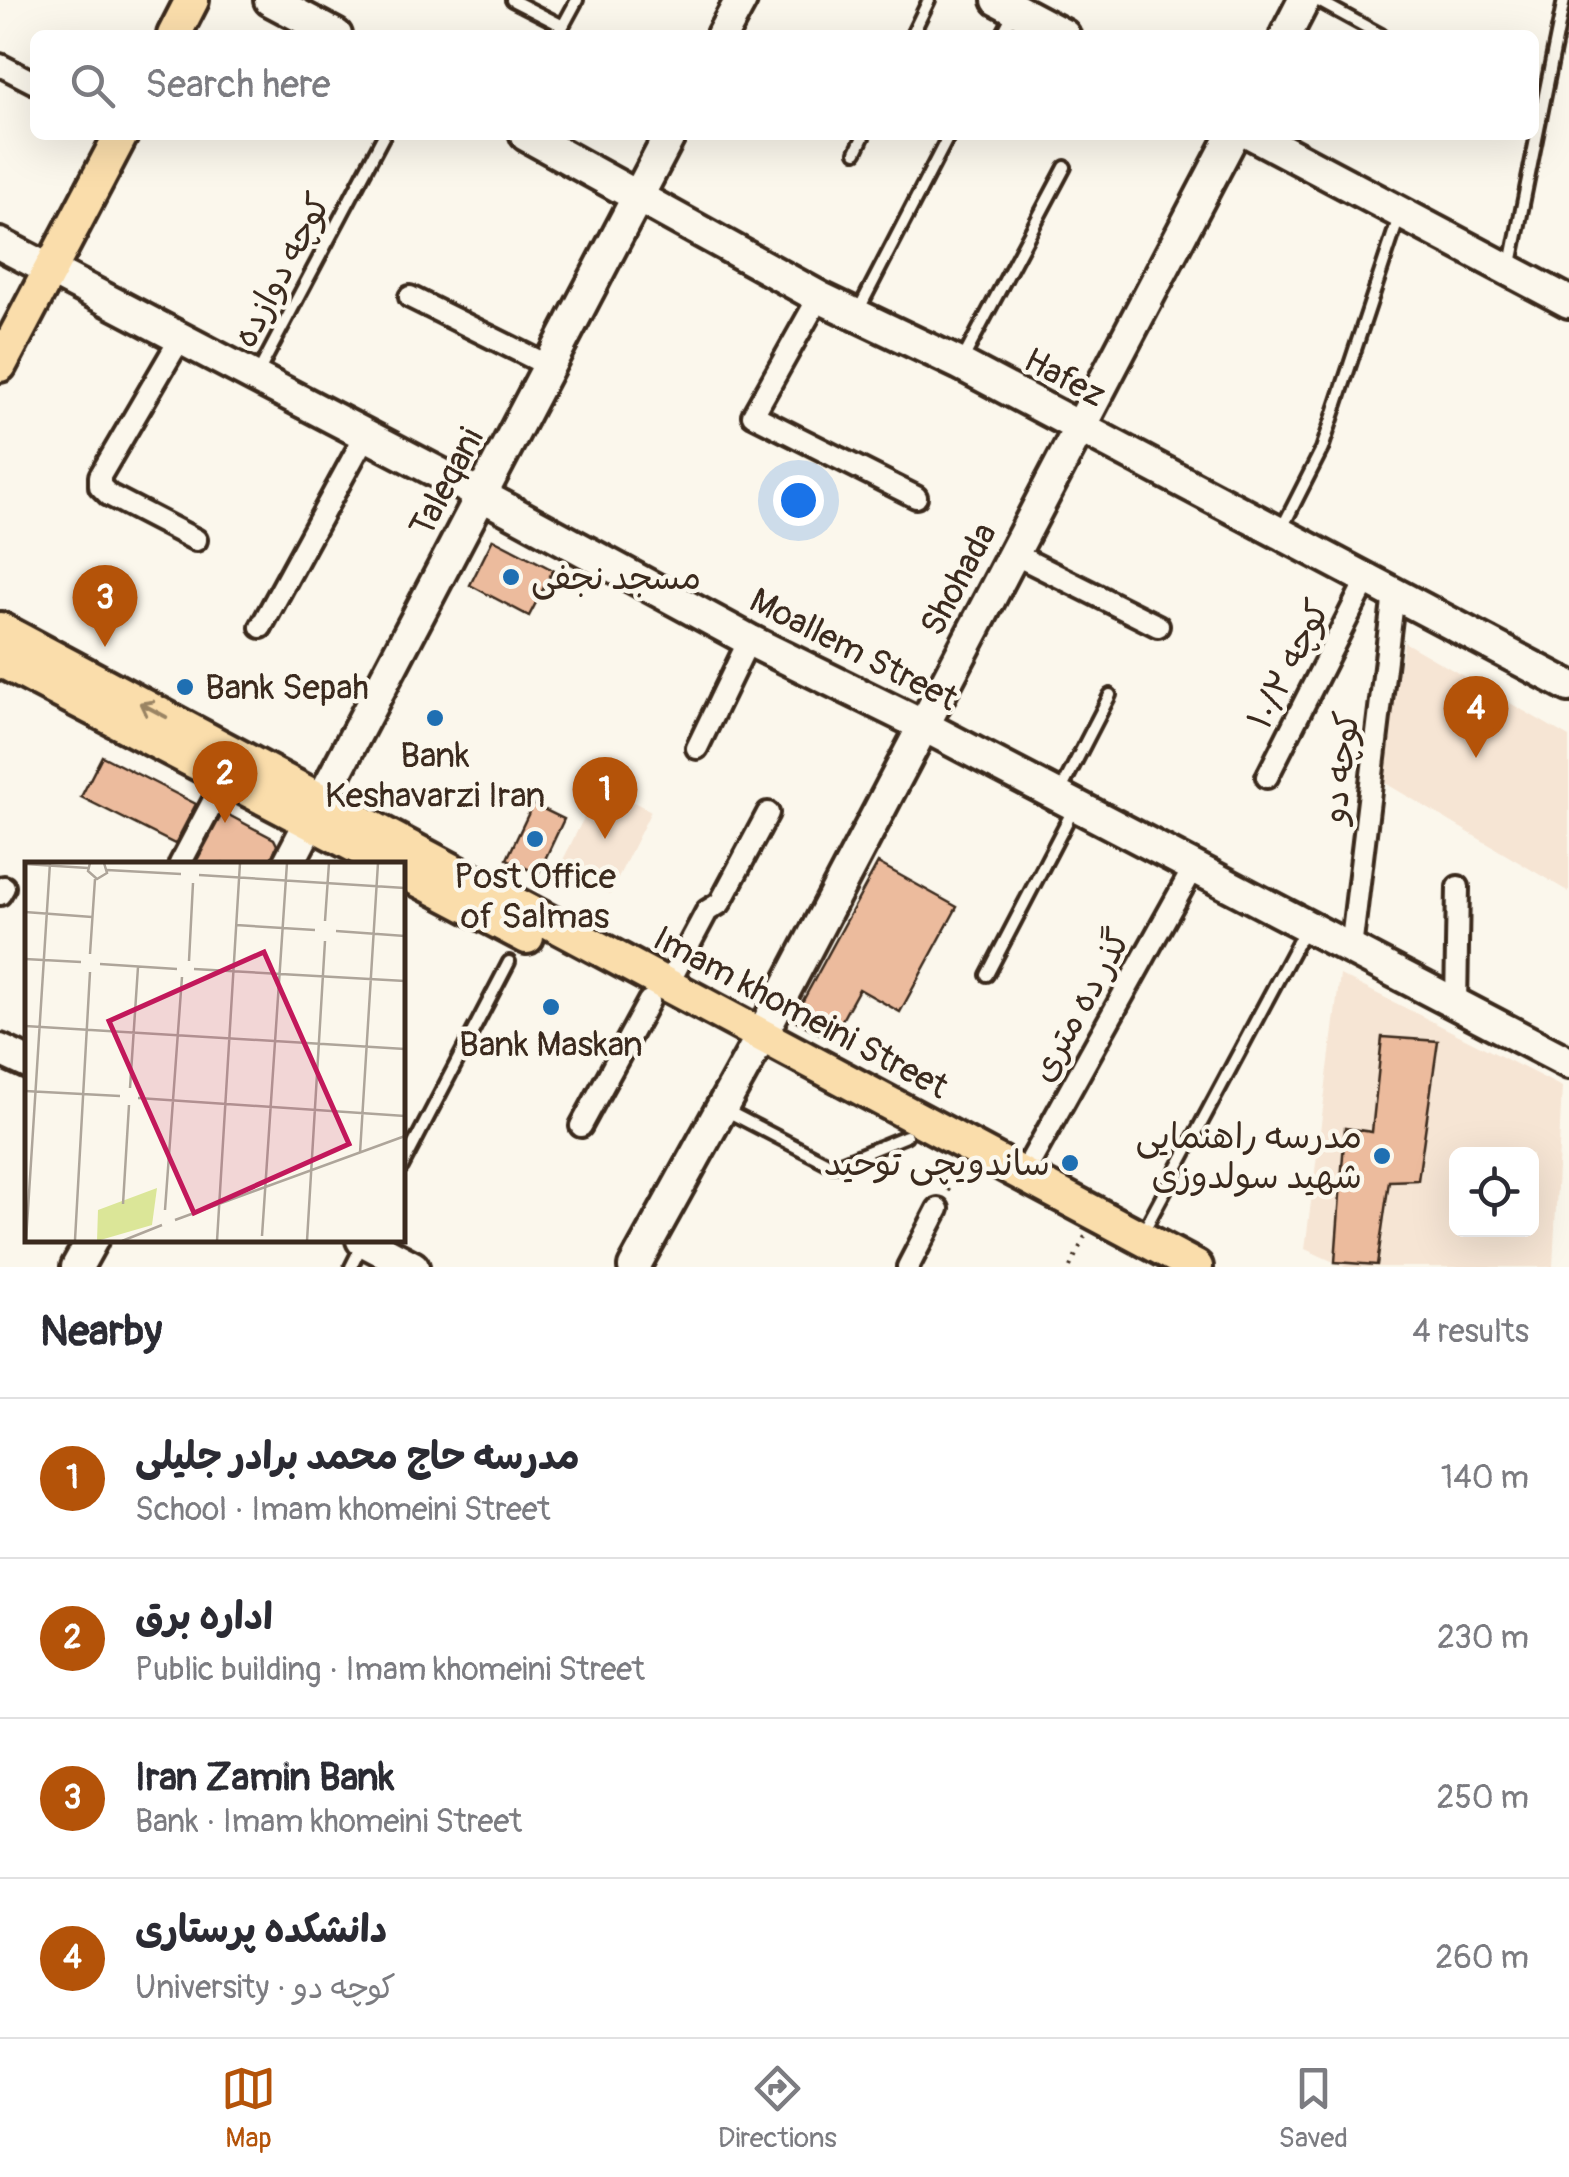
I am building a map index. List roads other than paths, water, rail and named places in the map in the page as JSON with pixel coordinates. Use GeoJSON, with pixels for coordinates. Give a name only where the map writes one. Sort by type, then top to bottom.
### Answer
{"type":"FeatureCollection","features":[{"type":"Feature","properties":{"kind":"main road"},"geometry":{"type":"LineString","coordinates":[[177,30],[192,0]]}},
{"type":"Feature","properties":{"kind":"main road"},"geometry":{"type":"LineString","coordinates":[[0,364],[118,140]]}},
{"type":"Feature","properties":{"kind":"main road","name":"Imam khomeini Street"},"geometry":{"type":"LineString","coordinates":[[0,629],[316,812],[756,1045],[1023,1175],[1196,1267]]}},
{"type":"Feature","properties":{"kind":"main road","name":"Imam khomeini Street"},"geometry":{"type":"LineString","coordinates":[[0,660],[224,779],[316,812],[387,862]]}},
{"type":"Feature","properties":{"kind":"main road","name":"Imam khomeini Street"},"geometry":{"type":"LineString","coordinates":[[405,872],[658,994]]}},
{"type":"Feature","properties":{"kind":"main road","name":"Imam khomeini Street"},"geometry":{"type":"LineString","coordinates":[[756,1045],[906,1136],[1156,1267]]}},
{"type":"Feature","properties":{"kind":"street"},"geometry":{"type":"LineString","coordinates":[[270,0],[327,30]]}},
{"type":"Feature","properties":{"kind":"street"},"geometry":{"type":"LineString","coordinates":[[725,30],[740,0]]}},
{"type":"Feature","properties":{"kind":"street"},"geometry":{"type":"LineString","coordinates":[[1289,30],[1304,0]]}},
{"type":"Feature","properties":{"kind":"street"},"geometry":{"type":"LineString","coordinates":[[1008,11],[1052,30]]}},
{"type":"Feature","properties":{"kind":"street"},"geometry":{"type":"LineString","coordinates":[[0,65],[30,80]]}},
{"type":"Feature","properties":{"kind":"street","name":"Hafez"},"geometry":{"type":"LineString","coordinates":[[535,140],[819,297],[960,364],[1569,686]]}},
{"type":"Feature","properties":{"kind":"street","name":"Taleqani"},"geometry":{"type":"LineString","coordinates":[[289,862],[667,140]]}},
{"type":"Feature","properties":{"kind":"street","name":"Shohada"},"geometry":{"type":"LineString","coordinates":[[634,1267],[756,1045],[1230,140]]}},
{"type":"Feature","properties":{"kind":"street"},"geometry":{"type":"LineString","coordinates":[[1263,140],[1569,302]]}},
{"type":"Feature","properties":{"kind":"street","name":"Moallem Street"},"geometry":{"type":"LineString","coordinates":[[0,244],[481,495],[748,640],[924,726],[1569,1063]]}},
{"type":"Feature","properties":{"kind":"street"},"geometry":{"type":"LineString","coordinates":[[410,297],[549,366]]}},
{"type":"Feature","properties":{"kind":"street"},"geometry":{"type":"LineString","coordinates":[[819,297],[753,415],[916,497]]}},
{"type":"Feature","properties":{"kind":"street"},"geometry":{"type":"LineString","coordinates":[[180,339],[100,476],[100,486],[109,495],[196,540]]}},
{"type":"Feature","properties":{"kind":"street"},"geometry":{"type":"LineString","coordinates":[[261,627],[365,436]]}},
{"type":"Feature","properties":{"kind":"street"},"geometry":{"type":"LineString","coordinates":[[1014,554],[1158,626]]}},
{"type":"Feature","properties":{"kind":"street","name":"کوچه ۱۰/۲"},"geometry":{"type":"LineString","coordinates":[[1267,777],[1380,586]]}},
{"type":"Feature","properties":{"kind":"street","name":"کوچه دو"},"geometry":{"type":"LineString","coordinates":[[1351,949],[1380,586]]}},
{"type":"Feature","properties":{"kind":"street"},"geometry":{"type":"LineString","coordinates":[[697,748],[748,640]]}},
{"type":"Feature","properties":{"kind":"street"},"geometry":{"type":"LineString","coordinates":[[181,862],[224,779]]}},
{"type":"Feature","properties":{"kind":"street"},"geometry":{"type":"LineString","coordinates":[[581,1126],[707,911],[720,904],[768,813]]}},
{"type":"Feature","properties":{"kind":"street","name":"گذر ده متری"},"geometry":{"type":"LineString","coordinates":[[1023,1175],[1194,867]]}},
{"type":"Feature","properties":{"kind":"street"},"geometry":{"type":"LineString","coordinates":[[1456,1004],[1458,887]]}},
{"type":"Feature","properties":{"kind":"street"},"geometry":{"type":"LineString","coordinates":[[0,1050],[25,1062]]}},
{"type":"Feature","properties":{"kind":"street"},"geometry":{"type":"LineString","coordinates":[[908,1267],[938,1209]]}},
{"type":"Feature","properties":{"kind":"street"},"geometry":{"type":"LineString","coordinates":[[77,1267],[91,1242]]}},
{"type":"Feature","properties":{"kind":"street"},"geometry":{"type":"LineString","coordinates":[[361,1247],[413,1267]]}},
{"type":"Feature","properties":{"kind":"lane"},"geometry":{"type":"LineString","coordinates":[[512,0],[558,30]]}},
{"type":"Feature","properties":{"kind":"lane"},"geometry":{"type":"LineString","coordinates":[[561,30],[577,0]]}},
{"type":"Feature","properties":{"kind":"lane"},"geometry":{"type":"LineString","coordinates":[[914,30],[929,0]]}},
{"type":"Feature","properties":{"kind":"lane"},"geometry":{"type":"LineString","coordinates":[[1317,0],[1372,30]]}},
{"type":"Feature","properties":{"kind":"lane"},"geometry":{"type":"LineString","coordinates":[[1539,125],[1564,0]]}},
{"type":"Feature","properties":{"kind":"lane","name":"کوچه دوازده"},"geometry":{"type":"LineString","coordinates":[[256,377],[381,140]]}},
{"type":"Feature","properties":{"kind":"lane"},"geometry":{"type":"LineString","coordinates":[[856,152],[862,140]]}},
{"type":"Feature","properties":{"kind":"lane"},"geometry":{"type":"LineString","coordinates":[[856,314],[947,140]]}},
{"type":"Feature","properties":{"kind":"lane"},"geometry":{"type":"LineString","coordinates":[[1510,270],[1536,140]]}},
{"type":"Feature","properties":{"kind":"lane"},"geometry":{"type":"LineString","coordinates":[[960,364],[1065,166]]}},
{"type":"Feature","properties":{"kind":"lane"},"geometry":{"type":"LineString","coordinates":[[1280,533],[1322,449],[1400,213]]}},
{"type":"Feature","properties":{"kind":"lane"},"geometry":{"type":"LineString","coordinates":[[987,976],[1110,696]]}},
{"type":"Feature","properties":{"kind":"lane"},"geometry":{"type":"LineString","coordinates":[[1140,1237],[1306,926]]}},
{"type":"Feature","properties":{"kind":"lane"},"geometry":{"type":"LineString","coordinates":[[405,1162],[509,962]]}},
{"type":"Feature","properties":{"kind":"lane"},"geometry":{"type":"LineString","coordinates":[[722,1108],[833,1166],[906,1136]]}},
{"type":"Feature","properties":{"kind":"place","name":"مسجد نجفی"},"geometry":{"type":"Point","coordinates":[511,577]}},
{"type":"Feature","properties":{"kind":"place","name":"Iran Zamin Bank"},"geometry":{"type":"Point","coordinates":[105,647]}},
{"type":"Feature","properties":{"kind":"place","name":"Bank Sepah"},"geometry":{"type":"Point","coordinates":[185,687]}},
{"type":"Feature","properties":{"kind":"place","name":"Bank Keshavarzi Iran"},"geometry":{"type":"Point","coordinates":[435,718]}},
{"type":"Feature","properties":{"kind":"place","name":"دانشکده پرستاری"},"geometry":{"type":"Point","coordinates":[1476,758]}},
{"type":"Feature","properties":{"kind":"place","name":"اداره برق"},"geometry":{"type":"Point","coordinates":[225,823]}},
{"type":"Feature","properties":{"kind":"place","name":"Post Office of Salmas"},"geometry":{"type":"Point","coordinates":[535,839]}},
{"type":"Feature","properties":{"kind":"place","name":"مدرسه حاج محمد برادر جلیلی"},"geometry":{"type":"Point","coordinates":[605,839]}},
{"type":"Feature","properties":{"kind":"place","name":"Bank Maskan"},"geometry":{"type":"Point","coordinates":[551,1007]}},
{"type":"Feature","properties":{"kind":"place","name":"مدرسه راهنمایی شهید سولدوزی"},"geometry":{"type":"Point","coordinates":[1382,1156]}},
{"type":"Feature","properties":{"kind":"place","name":"ساندویچی توحید"},"geometry":{"type":"Point","coordinates":[1070,1163]}}]}
